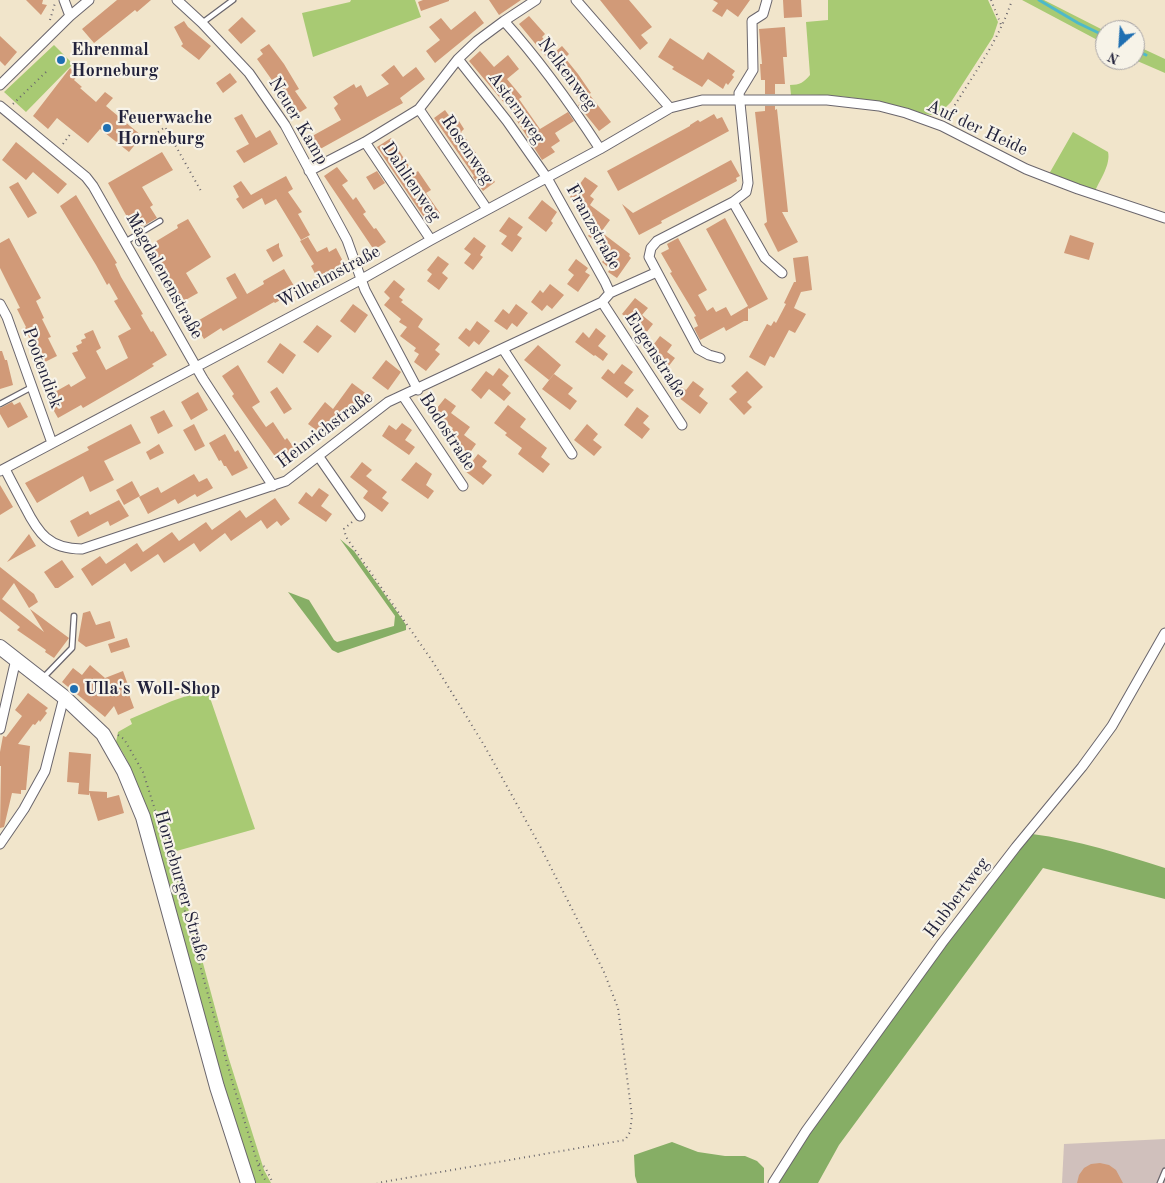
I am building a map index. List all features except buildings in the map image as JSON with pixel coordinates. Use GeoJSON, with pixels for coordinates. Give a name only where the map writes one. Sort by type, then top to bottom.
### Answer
{"type":"FeatureCollection","features":[{"type":"Feature","properties":{"kind":"street"},"geometry":{"type":"LineString","coordinates":[[64,0],[70,16]]}},
{"type":"Feature","properties":{"kind":"street"},"geometry":{"type":"LineString","coordinates":[[0,85],[70,16],[89,0]]}},
{"type":"Feature","properties":{"kind":"street","name":"Neuer Kamp"},"geometry":{"type":"LineString","coordinates":[[177,0],[202,23],[249,73],[285,125],[347,240],[365,290],[418,390]]}},
{"type":"Feature","properties":{"kind":"street"},"geometry":{"type":"LineString","coordinates":[[309,171],[365,142],[419,108],[458,59],[477,41],[536,0]]}},
{"type":"Feature","properties":{"kind":"street"},"geometry":{"type":"LineString","coordinates":[[576,0],[670,108]]}},
{"type":"Feature","properties":{"kind":"street"},"geometry":{"type":"LineString","coordinates":[[720,358],[698,349],[649,257],[651,248],[657,241],[733,202],[746,192],[748,183],[739,93],[753,70],[752,21],[763,14],[766,0]]}},
{"type":"Feature","properties":{"kind":"street","name":"Nelkenweg"},"geometry":{"type":"LineString","coordinates":[[504,21],[535,56],[563,93],[600,149]]}},
{"type":"Feature","properties":{"kind":"street","name":"Asternweg"},"geometry":{"type":"LineString","coordinates":[[458,59],[507,121],[547,178]]}},
{"type":"Feature","properties":{"kind":"street","name":"Auf der Heide"},"geometry":{"type":"LineString","coordinates":[[670,108],[702,100],[827,100],[878,106],[942,126],[1026,168],[1078,189],[1165,218]]}},
{"type":"Feature","properties":{"kind":"street","name":"Magdalenenstraße"},"geometry":{"type":"LineString","coordinates":[[3,108],[90,181],[196,366],[273,486]]}},
{"type":"Feature","properties":{"kind":"street","name":"Rosenweg"},"geometry":{"type":"LineString","coordinates":[[419,108],[487,209]]}},
{"type":"Feature","properties":{"kind":"street","name":"Wilhelmstraße"},"geometry":{"type":"LineString","coordinates":[[2,470],[362,279],[487,209],[600,149],[670,108]]}},
{"type":"Feature","properties":{"kind":"street","name":"Dahlienweg"},"geometry":{"type":"LineString","coordinates":[[365,142],[431,240]]}},
{"type":"Feature","properties":{"kind":"street","name":"Franzstraße"},"geometry":{"type":"LineString","coordinates":[[547,178],[610,293]]}},
{"type":"Feature","properties":{"kind":"street"},"geometry":{"type":"LineString","coordinates":[[733,202],[765,258],[782,273]]}},
{"type":"Feature","properties":{"kind":"street","name":"Heinrichstraße"},"geometry":{"type":"LineString","coordinates":[[2,470],[35,528],[59,546],[71,549],[82,548],[286,481],[388,402],[418,390],[602,302],[610,293],[657,272]]}},
{"type":"Feature","properties":{"kind":"street","name":"Eugenstraße"},"geometry":{"type":"LineString","coordinates":[[602,302],[682,425]]}},
{"type":"Feature","properties":{"kind":"street","name":"Pootendiek"},"geometry":{"type":"LineString","coordinates":[[0,304],[3,318],[32,387],[52,443]]}},
{"type":"Feature","properties":{"kind":"street"},"geometry":{"type":"LineString","coordinates":[[503,349],[572,454]]}},
{"type":"Feature","properties":{"kind":"street","name":"Bodostraße"},"geometry":{"type":"LineString","coordinates":[[403,396],[463,486]]}},
{"type":"Feature","properties":{"kind":"street"},"geometry":{"type":"LineString","coordinates":[[319,457],[360,516]]}},
{"type":"Feature","properties":{"kind":"street","name":"Hubbertweg"},"geometry":{"type":"LineString","coordinates":[[773,1183],[806,1132],[942,943],[1112,726],[1165,633]]}},
{"type":"Feature","properties":{"kind":"street","name":"Horneburger Straße"},"geometry":{"type":"LineString","coordinates":[[0,647],[64,696],[103,734],[124,771],[142,816],[217,1087],[248,1183]]}},
{"type":"Feature","properties":{"kind":"street"},"geometry":{"type":"LineString","coordinates":[[0,729],[16,659]]}},
{"type":"Feature","properties":{"kind":"street"},"geometry":{"type":"LineString","coordinates":[[0,844],[24,809],[45,771],[64,696]]}},
{"type":"Feature","properties":{"kind":"lane"},"geometry":{"type":"LineString","coordinates":[[202,23],[233,0]]}},
{"type":"Feature","properties":{"kind":"lane"},"geometry":{"type":"LineString","coordinates":[[125,242],[160,221]]}},
{"type":"Feature","properties":{"kind":"lane"},"geometry":{"type":"LineString","coordinates":[[0,404],[32,387]]}},
{"type":"Feature","properties":{"kind":"lane"},"geometry":{"type":"LineString","coordinates":[[42,680],[72,648],[74,616]]}},
{"type":"Feature","properties":{"kind":"lane"},"geometry":{"type":"LineString","coordinates":[[1160,1183],[1165,1171]]}},
{"type":"Feature","properties":{"kind":"path"},"geometry":{"type":"LineString","coordinates":[[50,23],[56,0]]}},
{"type":"Feature","properties":{"kind":"path"},"geometry":{"type":"LineString","coordinates":[[991,0],[1002,27]]}},
{"type":"Feature","properties":{"kind":"path"},"geometry":{"type":"LineString","coordinates":[[942,126],[992,46],[1002,27],[1012,0]]}},
{"type":"Feature","properties":{"kind":"path"},"geometry":{"type":"LineString","coordinates":[[3,108],[47,71]]}},
{"type":"Feature","properties":{"kind":"path"},"geometry":{"type":"LineString","coordinates":[[146,142],[165,127],[201,190]]}},
{"type":"Feature","properties":{"kind":"path"},"geometry":{"type":"LineString","coordinates":[[57,153],[72,132]]}},
{"type":"Feature","properties":{"kind":"path"},"geometry":{"type":"LineString","coordinates":[[360,516],[344,529],[346,537],[433,662],[484,745],[541,848],[604,972],[618,1008],[632,1116],[630,1132],[625,1140],[377,1183]]}},
{"type":"Feature","properties":{"kind":"path"},"geometry":{"type":"LineString","coordinates":[[112,731],[124,739],[143,772],[169,854],[232,1081],[258,1164],[267,1183]]}},
{"type":"Feature","properties":{"kind":"path"},"geometry":{"type":"LineString","coordinates":[[242,1167],[258,1164],[265,1167],[273,1183]]}},
{"type":"Feature","properties":{"kind":"shaded area"},"geometry":{"type":"Polygon","coordinates":[[[1165,1139],[1165,1183],[1062,1183],[1064,1144],[1165,1139]]]}},
{"type":"Feature","properties":{"kind":"green space"},"geometry":{"type":"Polygon","coordinates":[[[351,0],[415,0],[421,17],[313,57],[302,13],[350,2],[351,0]]]}},
{"type":"Feature","properties":{"kind":"green space"},"geometry":{"type":"Polygon","coordinates":[[[828,0],[988,0],[998,22],[993,37],[951,102],[939,114],[925,114],[859,98],[791,95],[790,85],[802,83],[810,75],[806,22],[828,20],[828,0]]]}},
{"type":"Feature","properties":{"kind":"green space"},"geometry":{"type":"Polygon","coordinates":[[[1022,0],[1044,0],[1095,26],[1095,39],[1022,0]]]}},
{"type":"Feature","properties":{"kind":"green space"},"geometry":{"type":"Polygon","coordinates":[[[54,45],[73,64],[26,112],[4,92],[54,45]]]}},
{"type":"Feature","properties":{"kind":"green space"},"geometry":{"type":"Polygon","coordinates":[[[1145,50],[1165,59],[1165,73],[1145,64],[1145,50]]]}},
{"type":"Feature","properties":{"kind":"green space"},"geometry":{"type":"Polygon","coordinates":[[[1073,132],[1108,152],[1107,167],[1095,191],[1049,174],[1073,132]]]}},
{"type":"Feature","properties":{"kind":"green space"},"geometry":{"type":"Polygon","coordinates":[[[340,539],[354,551],[406,625],[406,630],[338,653],[332,650],[288,592],[309,600],[337,642],[394,626],[395,616],[340,539]]]}},
{"type":"Feature","properties":{"kind":"green space"},"geometry":{"type":"Polygon","coordinates":[[[207,689],[255,829],[173,852],[228,1056],[264,1170],[271,1183],[248,1183],[149,817],[131,769],[116,742],[118,732],[132,724],[130,719],[172,701],[207,689]]]}},
{"type":"Feature","properties":{"kind":"green space"},"geometry":{"type":"Polygon","coordinates":[[[1032,834],[1083,844],[1165,868],[1165,899],[1043,868],[839,1145],[818,1183],[776,1183],[844,1084],[986,889],[1032,834]]]}},
{"type":"Feature","properties":{"kind":"green space"},"geometry":{"type":"Polygon","coordinates":[[[672,1142],[698,1152],[725,1156],[745,1156],[757,1161],[764,1168],[764,1183],[637,1183],[634,1155],[672,1142]]]}},
{"type":"Feature","properties":{"kind":"waterway"},"geometry":{"type":"LineString","coordinates":[[1039,0],[1095,31]]}},
{"type":"Feature","properties":{"kind":"place","name":"Ehrenmal Horneburg"},"geometry":{"type":"Point","coordinates":[61,60]}},
{"type":"Feature","properties":{"kind":"place","name":"Feuerwache Horneburg"},"geometry":{"type":"Point","coordinates":[107,128]}},
{"type":"Feature","properties":{"kind":"place","name":"Ulla's Woll-Shop"},"geometry":{"type":"Point","coordinates":[74,689]}}]}
